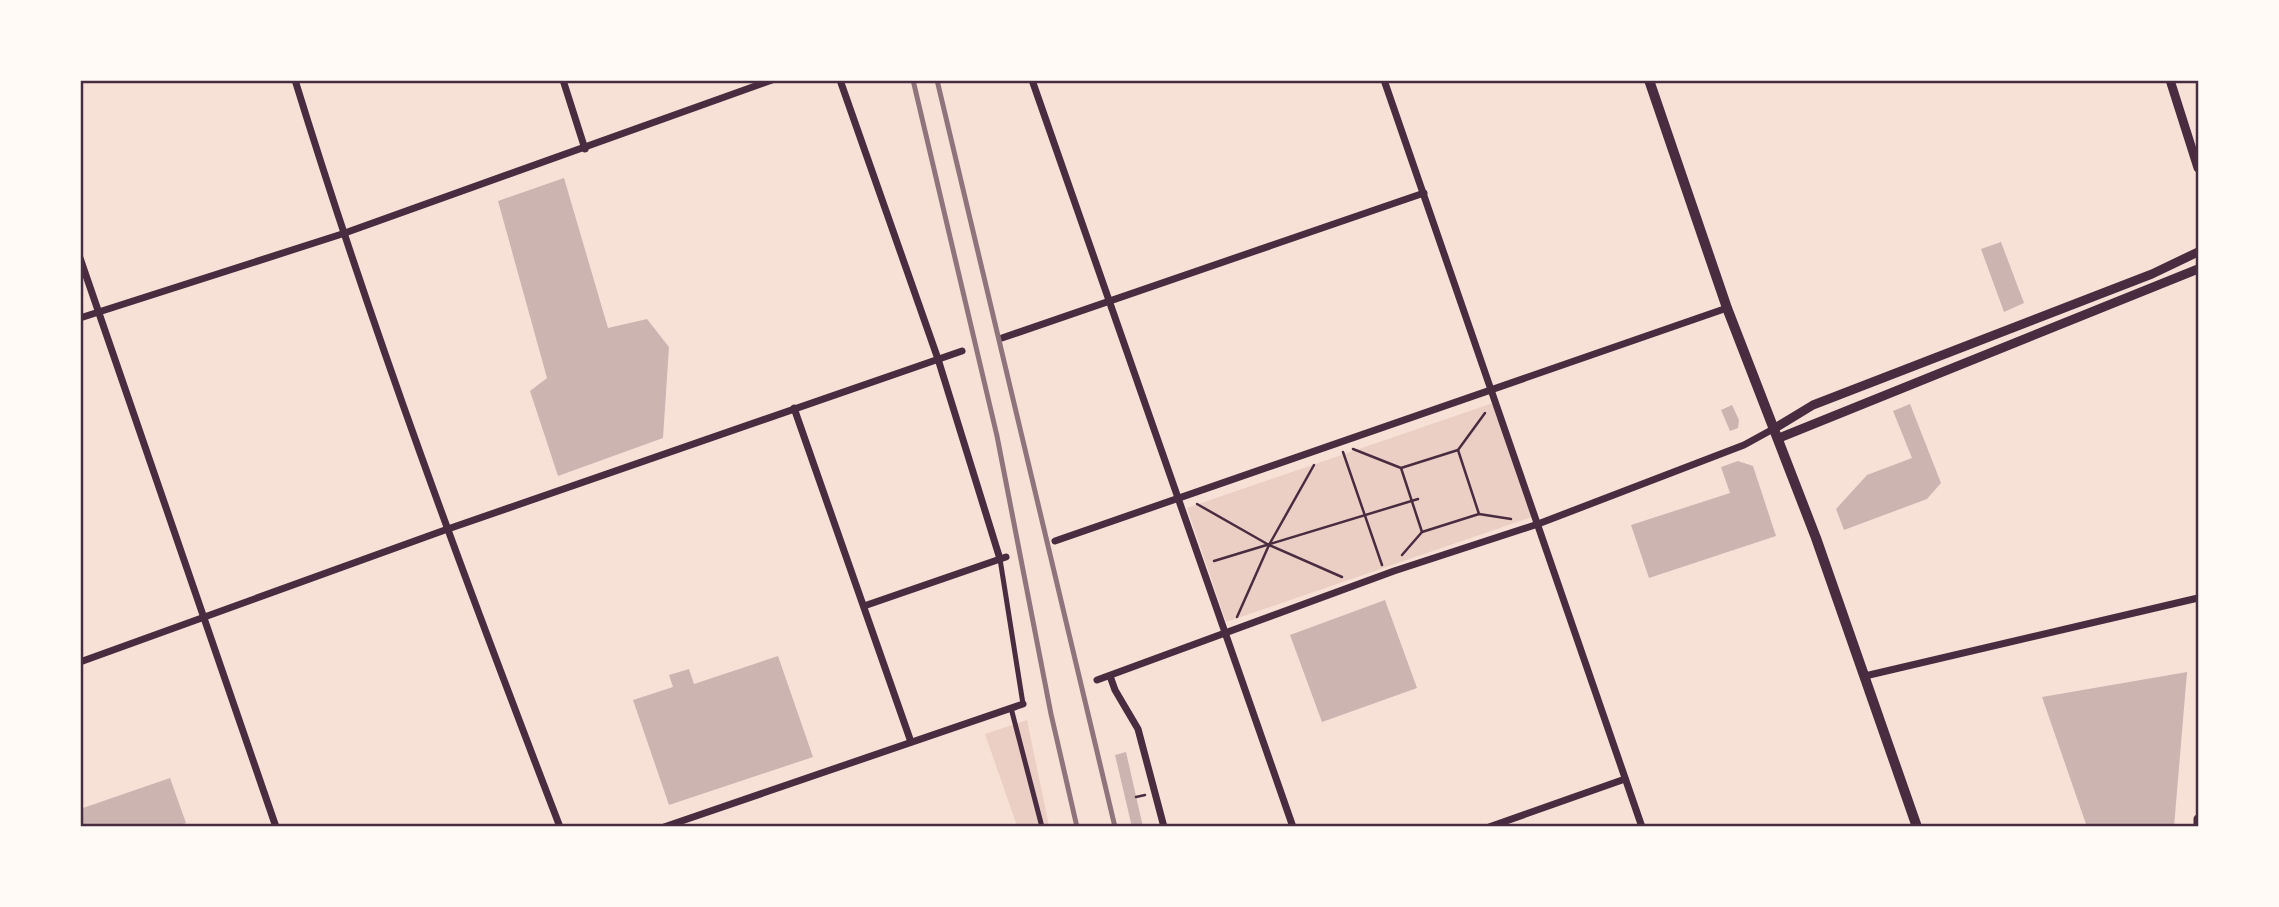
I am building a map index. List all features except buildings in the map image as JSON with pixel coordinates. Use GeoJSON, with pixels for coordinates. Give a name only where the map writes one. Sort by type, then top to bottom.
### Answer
{"type":"FeatureCollection","features":[{"type":"Feature","properties":{"kind":"main road"},"geometry":{"type":"LineString","coordinates":[[1649,80],[1727,308],[1777,433],[1917,827]]}},
{"type":"Feature","properties":{"kind":"street"},"geometry":{"type":"LineString","coordinates":[[295,80],[342,234],[446,530],[560,827]]}},
{"type":"Feature","properties":{"kind":"street"},"geometry":{"type":"LineString","coordinates":[[563,80],[585,149]]}},
{"type":"Feature","properties":{"kind":"street"},"geometry":{"type":"LineString","coordinates":[[80,318],[342,234],[772,80]]}},
{"type":"Feature","properties":{"kind":"street"},"geometry":{"type":"LineString","coordinates":[[664,827],[1023,704],[1003,558],[938,359],[840,80]]}},
{"type":"Feature","properties":{"kind":"street"},"geometry":{"type":"LineString","coordinates":[[1032,80],[1293,827]]}},
{"type":"Feature","properties":{"kind":"street"},"geometry":{"type":"LineString","coordinates":[[1384,80],[1642,827]]}},
{"type":"Feature","properties":{"kind":"street"},"geometry":{"type":"LineString","coordinates":[[2170,80],[2199,168]]}},
{"type":"Feature","properties":{"kind":"street"},"geometry":{"type":"LineString","coordinates":[[1002,338],[1424,193]]}},
{"type":"Feature","properties":{"kind":"street"},"geometry":{"type":"LineString","coordinates":[[1777,433],[1813,405],[2152,274],[2199,252]]}},
{"type":"Feature","properties":{"kind":"street"},"geometry":{"type":"LineString","coordinates":[[80,258],[276,827]]}},
{"type":"Feature","properties":{"kind":"street"},"geometry":{"type":"LineString","coordinates":[[1097,680],[1225,636],[1353,586],[1538,524],[2199,269]]}},
{"type":"Feature","properties":{"kind":"street"},"geometry":{"type":"LineString","coordinates":[[1055,541],[1727,308]]}},
{"type":"Feature","properties":{"kind":"street"},"geometry":{"type":"LineString","coordinates":[[80,662],[204,615],[962,351]]}},
{"type":"Feature","properties":{"kind":"street"},"geometry":{"type":"LineString","coordinates":[[794,408],[911,742]]}},
{"type":"Feature","properties":{"kind":"street"},"geometry":{"type":"LineString","coordinates":[[864,606],[1003,558]]}},
{"type":"Feature","properties":{"kind":"street"},"geometry":{"type":"LineString","coordinates":[[1865,676],[2199,598]]}},
{"type":"Feature","properties":{"kind":"street"},"geometry":{"type":"LineString","coordinates":[[1110,676],[1115,690],[1138,729],[1164,827]]}},
{"type":"Feature","properties":{"kind":"street"},"geometry":{"type":"LineString","coordinates":[[1012,708],[1042,827]]}},
{"type":"Feature","properties":{"kind":"street"},"geometry":{"type":"LineString","coordinates":[[1489,827],[1625,779]]}},
{"type":"Feature","properties":{"kind":"street"},"geometry":{"type":"LineString","coordinates":[[2198,827],[2199,819]]}},
{"type":"Feature","properties":{"kind":"path"},"geometry":{"type":"LineString","coordinates":[[1349,439],[1353,451],[1401,468],[1458,450],[1486,412]]}},
{"type":"Feature","properties":{"kind":"path"},"geometry":{"type":"LineString","coordinates":[[1340,442],[1365,516],[1390,573]]}},
{"type":"Feature","properties":{"kind":"path"},"geometry":{"type":"LineString","coordinates":[[1458,450],[1479,514]]}},
{"type":"Feature","properties":{"kind":"path"},"geometry":{"type":"LineString","coordinates":[[1225,636],[1269,545],[1315,464],[1314,451]]}},
{"type":"Feature","properties":{"kind":"path"},"geometry":{"type":"LineString","coordinates":[[1401,468],[1422,532]]}},
{"type":"Feature","properties":{"kind":"path"},"geometry":{"type":"LineString","coordinates":[[1177,499],[1198,504],[1269,545],[1348,580],[1353,586]]}},
{"type":"Feature","properties":{"kind":"path"},"geometry":{"type":"LineString","coordinates":[[1200,566],[1418,499]]}},
{"type":"Feature","properties":{"kind":"path"},"geometry":{"type":"LineString","coordinates":[[1390,573],[1392,565],[1422,532],[1479,514],[1514,520]]}},
{"type":"Feature","properties":{"kind":"shaded area"},"geometry":{"type":"Polygon","coordinates":[[[1493,403],[1532,517],[1226,622],[1187,508],[1493,403]]]}},
{"type":"Feature","properties":{"kind":"shaded area"},"geometry":{"type":"Polygon","coordinates":[[[1027,720],[1049,826],[1017,826],[985,734],[1027,720]]]}},
{"type":"Feature","properties":{"kind":"railway"},"geometry":{"type":"LineString","coordinates":[[913,80],[997,436],[1051,714],[1077,827]]}},
{"type":"Feature","properties":{"kind":"railway"},"geometry":{"type":"LineString","coordinates":[[937,80],[1115,827]]}}]}
